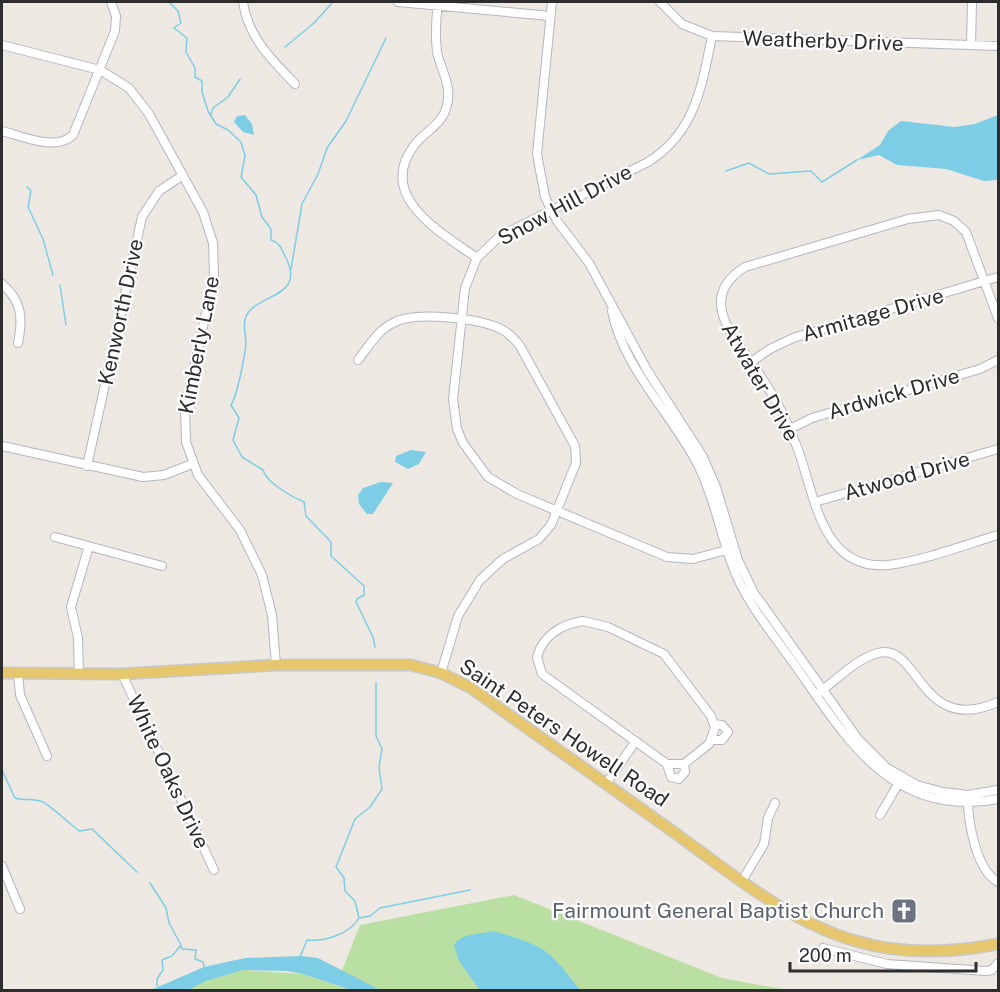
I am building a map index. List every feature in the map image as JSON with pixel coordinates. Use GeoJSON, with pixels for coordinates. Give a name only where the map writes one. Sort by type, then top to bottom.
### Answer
{"type":"FeatureCollection","features":[{"type":"Feature","properties":{"kind":"main road","name":"Saint Peters Howell Road"},"geometry":{"type":"LineString","coordinates":[[2,673],[122,674],[276,665],[411,665],[441,673],[471,688],[742,881],[805,921],[857,942],[897,951],[951,952],[998,947]]}},
{"type":"Feature","properties":{"kind":"street"},"geometry":{"type":"LineString","coordinates":[[2,131],[52,143],[65,141],[73,135],[100,70],[116,23],[111,2]]}},
{"type":"Feature","properties":{"kind":"street"},"geometry":{"type":"LineString","coordinates":[[243,2],[245,16],[256,40],[295,84]]}},
{"type":"Feature","properties":{"kind":"street"},"geometry":{"type":"LineString","coordinates":[[398,2],[437,3],[550,16]]}},
{"type":"Feature","properties":{"kind":"street"},"geometry":{"type":"LineString","coordinates":[[552,2],[537,154],[541,184],[551,210],[589,263],[612,307],[615,325],[628,352],[690,442],[731,549],[761,604],[819,692],[866,749],[899,781],[968,798],[999,799]]}},
{"type":"Feature","properties":{"kind":"street","name":"Weatherby Drive"},"geometry":{"type":"LineString","coordinates":[[660,2],[682,24],[712,36],[999,46]]}},
{"type":"Feature","properties":{"kind":"street"},"geometry":{"type":"LineString","coordinates":[[971,45],[972,2]]}},
{"type":"Feature","properties":{"kind":"street"},"geometry":{"type":"LineString","coordinates":[[437,3],[436,39],[448,88],[448,104],[442,118],[411,151],[404,169],[404,187],[416,213],[477,258]]}},
{"type":"Feature","properties":{"kind":"street","name":"Snow Hill Drive"},"geometry":{"type":"LineString","coordinates":[[712,36],[697,106],[675,140],[648,162],[500,236],[477,258],[465,288],[453,399],[457,429],[463,443],[478,466],[495,482],[557,512],[680,560],[731,549]]}},
{"type":"Feature","properties":{"kind":"street","name":"Kimberly Lane"},"geometry":{"type":"LineString","coordinates":[[2,45],[100,70],[129,88],[143,103],[207,222],[214,254],[214,276],[185,409],[184,431],[192,464],[204,485],[240,530],[262,575],[272,615],[276,665]]}},
{"type":"Feature","properties":{"kind":"street","name":"Kenworth Drive"},"geometry":{"type":"LineString","coordinates":[[87,466],[142,217],[159,191],[183,175]]}},
{"type":"Feature","properties":{"kind":"street","name":"Atwater Drive"},"geometry":{"type":"LineString","coordinates":[[999,318],[966,232],[954,220],[939,215],[908,219],[745,267],[731,278],[722,295],[721,306],[725,326],[751,362],[790,429],[820,520],[832,540],[851,557],[874,564],[899,563],[999,535]]}},
{"type":"Feature","properties":{"kind":"street","name":"Armitage Drive"},"geometry":{"type":"LineString","coordinates":[[751,362],[770,348],[793,338],[999,278]]}},
{"type":"Feature","properties":{"kind":"street"},"geometry":{"type":"LineString","coordinates":[[2,284],[19,305],[22,321],[18,343]]}},
{"type":"Feature","properties":{"kind":"street"},"geometry":{"type":"LineString","coordinates":[[358,360],[378,334],[400,320],[423,317],[487,324],[513,338],[575,446],[576,463],[547,532],[503,559],[471,592],[458,616],[441,673]]}},
{"type":"Feature","properties":{"kind":"street","name":"Ardwick Drive"},"geometry":{"type":"LineString","coordinates":[[790,429],[812,418],[972,372],[999,360]]}},
{"type":"Feature","properties":{"kind":"street"},"geometry":{"type":"LineString","coordinates":[[2,446],[143,477],[164,475],[192,464]]}},
{"type":"Feature","properties":{"kind":"street","name":"Atwood Drive"},"geometry":{"type":"LineString","coordinates":[[815,502],[999,449]]}},
{"type":"Feature","properties":{"kind":"street"},"geometry":{"type":"LineString","coordinates":[[56,537],[162,566]]}},
{"type":"Feature","properties":{"kind":"street"},"geometry":{"type":"LineString","coordinates":[[80,674],[78,638],[71,607],[89,546]]}},
{"type":"Feature","properties":{"kind":"street"},"geometry":{"type":"LineString","coordinates":[[713,740],[714,724],[670,659],[658,650],[600,624],[584,621],[559,628],[547,639],[539,651],[537,663],[542,674],[668,764],[684,764],[713,740],[722,740],[728,732],[722,725],[714,724]]}},
{"type":"Feature","properties":{"kind":"street"},"geometry":{"type":"LineString","coordinates":[[819,692],[867,658],[884,652],[905,661],[928,693],[942,704],[968,710],[999,702]]}},
{"type":"Feature","properties":{"kind":"street"},"geometry":{"type":"LineString","coordinates":[[18,673],[20,695],[47,756]]}},
{"type":"Feature","properties":{"kind":"street","name":"White Oaks Drive"},"geometry":{"type":"LineString","coordinates":[[122,674],[214,870]]}},
{"type":"Feature","properties":{"kind":"street"},"geometry":{"type":"LineString","coordinates":[[606,784],[635,742]]}},
{"type":"Feature","properties":{"kind":"street"},"geometry":{"type":"LineString","coordinates":[[668,764],[671,777],[679,779],[685,772],[684,764]]}},
{"type":"Feature","properties":{"kind":"street"},"geometry":{"type":"LineString","coordinates":[[880,815],[899,781]]}},
{"type":"Feature","properties":{"kind":"street"},"geometry":{"type":"LineString","coordinates":[[968,798],[999,790]]}},
{"type":"Feature","properties":{"kind":"street"},"geometry":{"type":"LineString","coordinates":[[968,798],[974,842],[989,875],[999,882]]}},
{"type":"Feature","properties":{"kind":"street"},"geometry":{"type":"LineString","coordinates":[[742,881],[764,844],[768,818],[775,802]]}},
{"type":"Feature","properties":{"kind":"street"},"geometry":{"type":"LineString","coordinates":[[2,866],[20,909]]}},
{"type":"Feature","properties":{"kind":"street"},"geometry":{"type":"LineString","coordinates":[[823,948],[887,964],[926,969],[986,971],[992,970],[999,963]]}},
{"type":"Feature","properties":{"kind":"green space"},"geometry":{"type":"Polygon","coordinates":[[[514,895],[722,978],[788,990],[365,990],[341,973],[360,925],[514,895]]]}},
{"type":"Feature","properties":{"kind":"green space"},"geometry":{"type":"Polygon","coordinates":[[[243,970],[303,974],[351,990],[189,990],[206,981],[243,970]]]}},
{"type":"Feature","properties":{"kind":"water"},"geometry":{"type":"Polygon","coordinates":[[[245,115],[252,124],[254,135],[243,132],[234,122],[237,116],[245,115]]]}},
{"type":"Feature","properties":{"kind":"water"},"geometry":{"type":"Polygon","coordinates":[[[998,115],[997,180],[984,181],[946,169],[897,165],[879,155],[857,160],[880,145],[888,131],[901,121],[955,127],[975,124],[998,115]]]}},
{"type":"Feature","properties":{"kind":"water"},"geometry":{"type":"Polygon","coordinates":[[[411,450],[426,452],[419,464],[408,469],[395,462],[396,456],[411,450]]]}},
{"type":"Feature","properties":{"kind":"water"},"geometry":{"type":"Polygon","coordinates":[[[381,482],[393,483],[373,514],[367,514],[359,504],[358,495],[363,488],[381,482]]]}},
{"type":"Feature","properties":{"kind":"water"},"geometry":{"type":"Polygon","coordinates":[[[493,931],[524,940],[544,950],[552,956],[580,990],[480,990],[459,961],[454,945],[467,936],[493,931]]]}},
{"type":"Feature","properties":{"kind":"water"},"geometry":{"type":"Polygon","coordinates":[[[301,956],[318,958],[380,990],[351,990],[287,971],[243,970],[206,981],[189,990],[151,990],[204,967],[245,958],[301,956]]]}},
{"type":"Feature","properties":{"kind":"waterway"},"geometry":{"type":"LineString","coordinates":[[169,2],[178,11],[181,23],[174,28],[187,38],[186,52],[195,68],[195,77],[202,81],[202,92],[208,111],[216,124],[228,130],[241,142],[245,156],[241,177],[256,195],[262,217],[271,229],[271,240],[280,246],[290,271],[290,281],[284,289],[249,311],[245,320],[244,357],[231,405],[239,418],[233,440],[242,457],[263,470],[269,480],[281,489],[304,502],[306,516],[331,542],[331,556],[364,586],[364,595],[356,602],[373,637],[375,647]]}},
{"type":"Feature","properties":{"kind":"waterway"},"geometry":{"type":"LineString","coordinates":[[285,47],[314,23],[333,2]]}},
{"type":"Feature","properties":{"kind":"waterway"},"geometry":{"type":"LineString","coordinates":[[291,269],[302,204],[318,174],[327,148],[346,121],[386,38]]}},
{"type":"Feature","properties":{"kind":"waterway"},"geometry":{"type":"LineString","coordinates":[[211,114],[213,108],[228,97],[240,79]]}},
{"type":"Feature","properties":{"kind":"waterway"},"geometry":{"type":"LineString","coordinates":[[726,171],[749,163],[769,174],[811,171],[822,182],[857,160]]}},
{"type":"Feature","properties":{"kind":"waterway"},"geometry":{"type":"LineString","coordinates":[[27,187],[31,191],[28,207],[43,239],[53,275]]}},
{"type":"Feature","properties":{"kind":"waterway"},"geometry":{"type":"LineString","coordinates":[[60,285],[66,325]]}},
{"type":"Feature","properties":{"kind":"waterway"},"geometry":{"type":"LineString","coordinates":[[359,918],[355,901],[345,891],[344,878],[336,867],[355,819],[370,807],[382,789],[379,767],[382,749],[376,736],[376,683]]}},
{"type":"Feature","properties":{"kind":"waterway"},"geometry":{"type":"LineString","coordinates":[[2,770],[15,798],[43,802],[79,831],[92,829],[137,872]]}},
{"type":"Feature","properties":{"kind":"waterway"},"geometry":{"type":"LineString","coordinates":[[150,883],[166,908],[169,923],[181,945],[172,956],[162,960],[163,970],[157,979],[157,986]]}},
{"type":"Feature","properties":{"kind":"waterway"},"geometry":{"type":"LineString","coordinates":[[300,957],[307,940],[321,940],[343,933],[359,918],[370,916],[380,908],[470,890]]}},
{"type":"Feature","properties":{"kind":"waterway"},"geometry":{"type":"LineString","coordinates":[[181,946],[182,949],[196,950],[195,959],[203,962],[204,966]]}},
{"type":"Feature","properties":{"kind":"place","name":"Fairmount General Baptist Church"},"geometry":{"type":"Point","coordinates":[904,911]}}]}
